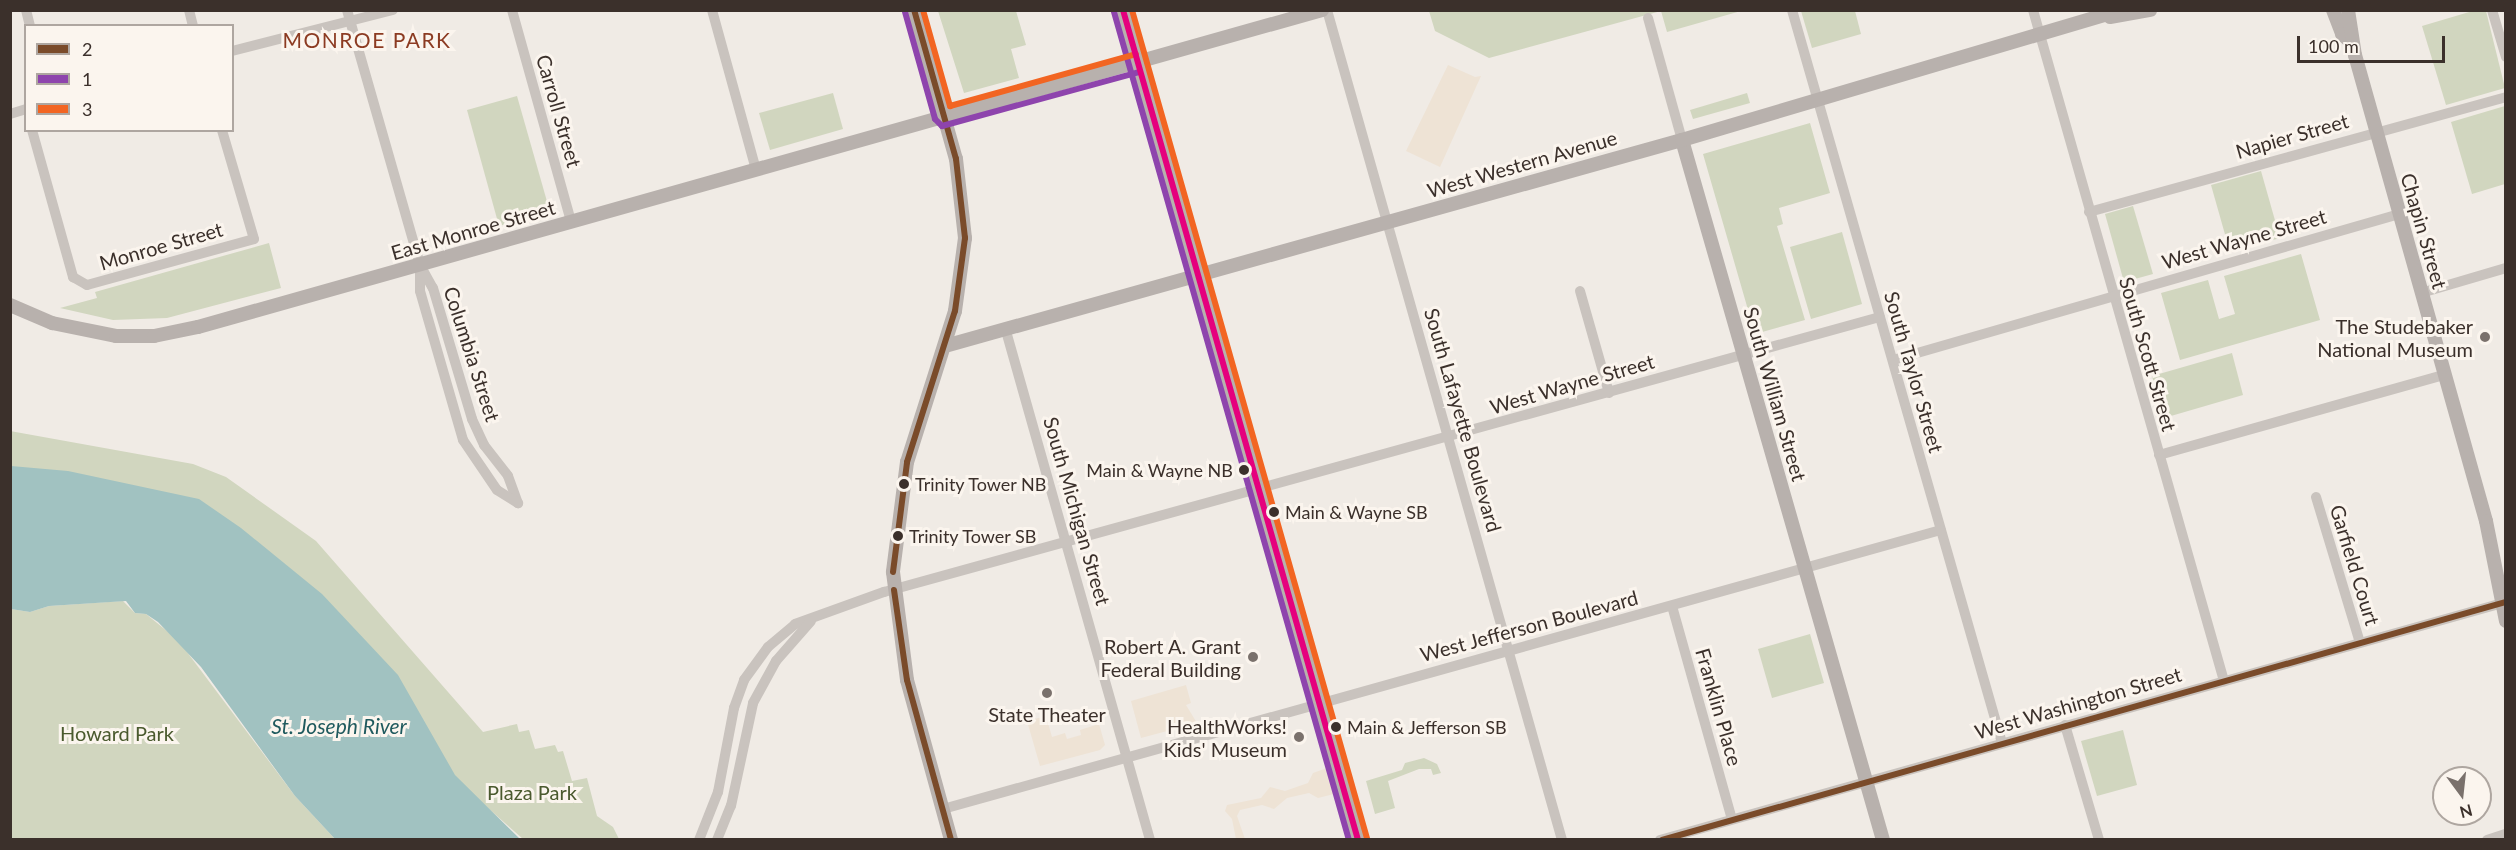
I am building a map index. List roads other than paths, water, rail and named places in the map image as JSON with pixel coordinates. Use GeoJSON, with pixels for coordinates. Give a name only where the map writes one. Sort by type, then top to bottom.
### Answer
{"type":"FeatureCollection","features":[{"type":"Feature","properties":{"kind":"main road"},"geometry":{"type":"LineString","coordinates":[[914,10],[959,173],[965,238],[955,311],[907,462],[895,537],[894,590],[907,680],[951,840]]}},
{"type":"Feature","properties":{"kind":"main road"},"geometry":{"type":"LineString","coordinates":[[1123,10],[1358,840]]}},
{"type":"Feature","properties":{"kind":"main road","name":"East Monroe Street"},"geometry":{"type":"LineString","coordinates":[[10,305],[73,329],[116,336],[154,336],[198,327],[1322,10]]}},
{"type":"Feature","properties":{"kind":"main road","name":"West Western Avenue"},"geometry":{"type":"LineString","coordinates":[[945,346],[1006,331],[1682,140],[2114,14],[2150,10]]}},
{"type":"Feature","properties":{"kind":"main road","name":"Chapin Street"},"geometry":{"type":"LineString","coordinates":[[2333,10],[2342,34],[2352,43]]}},
{"type":"Feature","properties":{"kind":"main road","name":"Chapin Street"},"geometry":{"type":"LineString","coordinates":[[2348,10],[2354,30],[2352,43],[2376,133],[2486,521],[2504,603],[2505,621]]}},
{"type":"Feature","properties":{"kind":"main road","name":"South William Street"},"geometry":{"type":"LineString","coordinates":[[1682,140],[1883,840]]}},
{"type":"Feature","properties":{"kind":"street"},"geometry":{"type":"LineString","coordinates":[[234,50],[349,15],[393,10]]}},
{"type":"Feature","properties":{"kind":"street","name":"Carroll Street"},"geometry":{"type":"LineString","coordinates":[[512,10],[571,222]]}},
{"type":"Feature","properties":{"kind":"street"},"geometry":{"type":"LineString","coordinates":[[712,10],[756,170]]}},
{"type":"Feature","properties":{"kind":"street","name":"South Lafayette Boulevard"},"geometry":{"type":"LineString","coordinates":[[1327,10],[1562,840]]}},
{"type":"Feature","properties":{"kind":"street","name":"South Taylor Street"},"geometry":{"type":"LineString","coordinates":[[1792,10],[2002,743]]}},
{"type":"Feature","properties":{"kind":"street","name":"South Scott Street"},"geometry":{"type":"LineString","coordinates":[[2033,10],[2224,681]]}},
{"type":"Feature","properties":{"kind":"street"},"geometry":{"type":"LineString","coordinates":[[2492,10],[2505,57]]}},
{"type":"Feature","properties":{"kind":"street","name":"Columbia Street"},"geometry":{"type":"LineString","coordinates":[[349,15],[420,265],[433,288],[472,419],[484,445],[508,476],[518,503],[496,490],[463,440],[420,291],[420,265]]}},
{"type":"Feature","properties":{"kind":"street","name":"South William Street"},"geometry":{"type":"LineString","coordinates":[[1648,18],[1682,140]]}},
{"type":"Feature","properties":{"kind":"street","name":"Napier Street"},"geometry":{"type":"LineString","coordinates":[[2090,212],[2505,97]]}},
{"type":"Feature","properties":{"kind":"street","name":"Monroe Street"},"geometry":{"type":"LineString","coordinates":[[33,132],[66,255],[78,282],[87,285],[254,239],[223,132]]}},
{"type":"Feature","properties":{"kind":"street","name":"West Wayne Street"},"geometry":{"type":"LineString","coordinates":[[1893,360],[2399,214]]}},
{"type":"Feature","properties":{"kind":"street"},"geometry":{"type":"LineString","coordinates":[[2421,293],[2505,268]]}},
{"type":"Feature","properties":{"kind":"street"},"geometry":{"type":"LineString","coordinates":[[1580,291],[1609,393]]}},
{"type":"Feature","properties":{"kind":"street","name":"West Wayne Street"},"geometry":{"type":"LineString","coordinates":[[811,621],[838,606],[894,590],[1259,491],[1880,317]]}},
{"type":"Feature","properties":{"kind":"street","name":"South Michigan Street"},"geometry":{"type":"LineString","coordinates":[[1006,331],[1150,840]]}},
{"type":"Feature","properties":{"kind":"street"},"geometry":{"type":"LineString","coordinates":[[2159,455],[2444,375]]}},
{"type":"Feature","properties":{"kind":"street","name":"Garfield Court"},"geometry":{"type":"LineString","coordinates":[[2316,497],[2360,643]]}},
{"type":"Feature","properties":{"kind":"street","name":"West Jefferson Boulevard"},"geometry":{"type":"LineString","coordinates":[[943,809],[1941,530]]}},
{"type":"Feature","properties":{"kind":"street","name":"West Washington Street"},"geometry":{"type":"LineString","coordinates":[[1660,840],[2504,603]]}},
{"type":"Feature","properties":{"kind":"street","name":"Franklin Place"},"geometry":{"type":"LineString","coordinates":[[1672,606],[1732,819]]}},
{"type":"Feature","properties":{"kind":"street"},"geometry":{"type":"LineString","coordinates":[[699,840],[718,792],[731,719],[744,680],[784,630],[811,621]]}},
{"type":"Feature","properties":{"kind":"street"},"geometry":{"type":"LineString","coordinates":[[717,840],[730,806],[753,703],[776,661],[811,621]]}},
{"type":"Feature","properties":{"kind":"street"},"geometry":{"type":"LineString","coordinates":[[2065,725],[2099,840]]}},
{"type":"Feature","properties":{"kind":"street"},"geometry":{"type":"LineString","coordinates":[[2487,840],[2505,834]]}},
{"type":"Feature","properties":{"kind":"water","name":"St. Joseph River"},"geometry":{"type":"Polygon","coordinates":[[[11,466],[68,471],[199,499],[241,528],[322,594],[398,675],[455,775],[520,839],[335,839],[295,796],[201,667],[158,622],[146,614],[135,613],[126,601],[49,606],[30,612],[11,609],[11,466]]]}},
{"type":"Feature","properties":{"kind":"place","name":"The Studebaker National Museum"},"geometry":{"type":"Point","coordinates":[2485,337]}},
{"type":"Feature","properties":{"kind":"place","name":"Main & Wayne NB"},"geometry":{"type":"Point","coordinates":[1244,470]}},
{"type":"Feature","properties":{"kind":"place","name":"Trinity Tower NB"},"geometry":{"type":"Point","coordinates":[904,484]}},
{"type":"Feature","properties":{"kind":"place","name":"Main & Wayne SB"},"geometry":{"type":"Point","coordinates":[1274,512]}},
{"type":"Feature","properties":{"kind":"place","name":"Trinity Tower SB"},"geometry":{"type":"Point","coordinates":[898,536]}},
{"type":"Feature","properties":{"kind":"place","name":"Robert A. Grant Federal Building"},"geometry":{"type":"Point","coordinates":[1253,657]}},
{"type":"Feature","properties":{"kind":"place","name":"State Theater"},"geometry":{"type":"Point","coordinates":[1047,693]}},
{"type":"Feature","properties":{"kind":"place","name":"Main & Jefferson SB"},"geometry":{"type":"Point","coordinates":[1336,727]}},
{"type":"Feature","properties":{"kind":"place","name":"HealthWorks! Kids' Museum"},"geometry":{"type":"Point","coordinates":[1299,737]}},
{"type":"Feature","properties":{"kind":"district","name":"MONROE PARK"},"geometry":{"type":"Point","coordinates":[367,40]}},
{"type":"Feature","properties":{"kind":"park label","name":"Howard Park"},"geometry":{"type":"Point","coordinates":[117,733]}},
{"type":"Feature","properties":{"kind":"park label","name":"Plaza Park"},"geometry":{"type":"Point","coordinates":[532,792]}}]}
